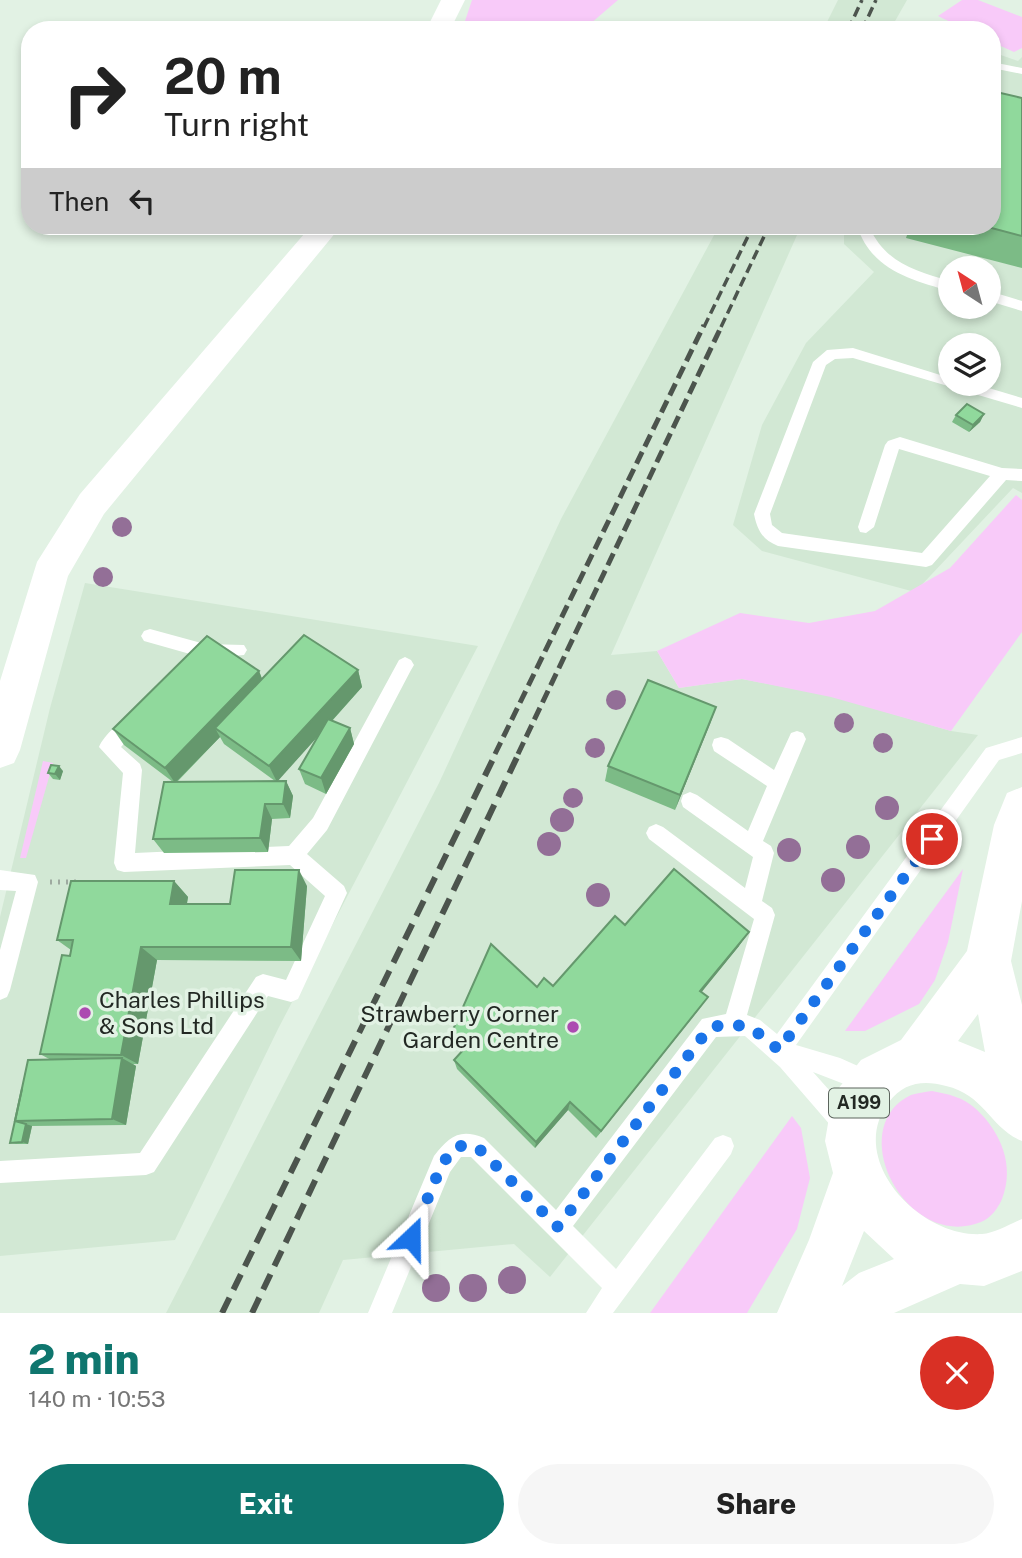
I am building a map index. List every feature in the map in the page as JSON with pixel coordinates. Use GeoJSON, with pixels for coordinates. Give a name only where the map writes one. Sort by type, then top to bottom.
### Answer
{"type":"FeatureCollection","features":[{"type":"Feature","properties":{"kind":"main road"},"geometry":{"type":"LineString","coordinates":[[442,21],[453,0]]}},
{"type":"Feature","properties":{"kind":"main road"},"geometry":{"type":"LineString","coordinates":[[0,750],[50,573],[92,504],[319,235]]}},
{"type":"Feature","properties":{"kind":"main road","name":"A199"},"geometry":{"type":"LineString","coordinates":[[1020,1114],[1006,1035],[988,961],[1015,825],[1022,807]]}},
{"type":"Feature","properties":{"kind":"main road","name":"A199"},"geometry":{"type":"LineString","coordinates":[[917,1058],[988,961]]}},
{"type":"Feature","properties":{"kind":"main road","name":"A199"},"geometry":{"type":"LineString","coordinates":[[804,1313],[833,1246],[853,1154],[855,1109],[870,1083],[893,1065],[917,1058],[950,1061],[974,1072],[999,1089],[1020,1114]]}},
{"type":"Feature","properties":{"kind":"main road"},"geometry":{"type":"LineString","coordinates":[[853,1154],[882,1225],[916,1253],[941,1266],[973,1270],[1002,1261],[1022,1245]]}},
{"type":"Feature","properties":{"kind":"main road"},"geometry":{"type":"LineString","coordinates":[[850,1313],[878,1292],[941,1266]]}},
{"type":"Feature","properties":{"kind":"lane"},"geometry":{"type":"LineString","coordinates":[[1001,67],[1022,71]]}},
{"type":"Feature","properties":{"kind":"lane"},"geometry":{"type":"LineString","coordinates":[[867,235],[874,250],[900,272],[938,283]]}},
{"type":"Feature","properties":{"kind":"lane"},"geometry":{"type":"LineString","coordinates":[[1001,300],[1022,306]]}},
{"type":"Feature","properties":{"kind":"lane"},"geometry":{"type":"LineString","coordinates":[[938,379],[853,353],[832,354],[820,362],[762,514],[765,528],[778,539],[926,560],[1002,474]]}},
{"type":"Feature","properties":{"kind":"lane"},"geometry":{"type":"LineString","coordinates":[[997,396],[1022,403]]}},
{"type":"Feature","properties":{"kind":"lane"},"geometry":{"type":"LineString","coordinates":[[866,527],[893,445],[900,443],[1002,474],[1022,475]]}},
{"type":"Feature","properties":{"kind":"lane"},"geometry":{"type":"LineString","coordinates":[[150,636],[205,651],[238,650]]}},
{"type":"Feature","properties":{"kind":"lane"},"geometry":{"type":"LineString","coordinates":[[186,670],[205,651]]}},
{"type":"Feature","properties":{"kind":"lane"},"geometry":{"type":"LineString","coordinates":[[294,855],[320,824],[405,665]]}},
{"type":"Feature","properties":{"kind":"lane"},"geometry":{"type":"LineString","coordinates":[[0,1172],[146,1164],[263,984],[290,992],[337,893],[294,855],[124,863],[132,770],[108,747],[147,709]]}},
{"type":"Feature","properties":{"kind":"lane"},"geometry":{"type":"LineString","coordinates":[[751,845],[797,739]]}},
{"type":"Feature","properties":{"kind":"lane"},"geometry":{"type":"LineString","coordinates":[[721,745],[778,783]]}},
{"type":"Feature","properties":{"kind":"lane"},"geometry":{"type":"LineString","coordinates":[[779,1050],[993,754],[1022,745]]}},
{"type":"Feature","properties":{"kind":"lane"},"geometry":{"type":"LineString","coordinates":[[690,802],[764,853],[751,905]]}},
{"type":"Feature","properties":{"kind":"lane"},"geometry":{"type":"LineString","coordinates":[[656,832],[765,915],[734,1024]]}},
{"type":"Feature","properties":{"kind":"lane"},"geometry":{"type":"LineString","coordinates":[[0,880],[28,882],[0,990]]}},
{"type":"Feature","properties":{"kind":"lane"},"geometry":{"type":"LineString","coordinates":[[558,1227],[710,1027],[734,1024],[751,1027],[779,1050],[853,1154]]}},
{"type":"Feature","properties":{"kind":"lane"},"geometry":{"type":"LineString","coordinates":[[779,1050],[840,1069],[870,1083]]}},
{"type":"Feature","properties":{"kind":"lane"},"geometry":{"type":"LineString","coordinates":[[380,1313],[442,1164],[456,1146],[476,1146],[617,1287]]}},
{"type":"Feature","properties":{"kind":"lane"},"geometry":{"type":"LineString","coordinates":[[598,1313],[723,1146]]}},
{"type":"Feature","properties":{"kind":"path"},"geometry":{"type":"LineString","coordinates":[[28,882],[85,882]]}},
{"type":"Feature","properties":{"kind":"shaded area"},"geometry":{"type":"Polygon","coordinates":[[[472,0],[618,0],[594,21],[465,21],[472,0]]]}},
{"type":"Feature","properties":{"kind":"shaded area"},"geometry":{"type":"Polygon","coordinates":[[[838,0],[907,0],[895,21],[828,21],[838,0]]]}},
{"type":"Feature","properties":{"kind":"shaded area"},"geometry":{"type":"Polygon","coordinates":[[[962,0],[978,0],[1022,17],[1022,48],[1014,52],[1001,46],[1001,21],[948,21],[938,16],[962,0]]]}},
{"type":"Feature","properties":{"kind":"shaded area"},"geometry":{"type":"Polygon","coordinates":[[[1001,55],[1018,61],[1022,57],[1022,493],[1013,488],[915,592],[762,551],[733,525],[762,425],[806,343],[874,272],[844,244],[844,235],[1001,235],[1001,55]]]}},
{"type":"Feature","properties":{"kind":"shaded area"},"geometry":{"type":"Polygon","coordinates":[[[714,235],[797,235],[611,655],[657,651],[679,688],[742,679],[831,696],[951,731],[978,735],[550,1277],[514,1244],[343,1260],[319,1313],[166,1313],[439,783],[561,519],[714,235]]]}},
{"type":"Feature","properties":{"kind":"shaded area"},"geometry":{"type":"Polygon","coordinates":[[[1016,495],[1022,500],[1022,632],[951,731],[831,697],[742,679],[679,688],[657,651],[740,613],[809,623],[875,611],[950,568],[1016,495]]]}},
{"type":"Feature","properties":{"kind":"shaded area"},"geometry":{"type":"Polygon","coordinates":[[[85,583],[478,646],[278,1029],[175,1240],[0,1256],[0,917],[50,708],[85,583]]]}},
{"type":"Feature","properties":{"kind":"shaded area"},"geometry":{"type":"Polygon","coordinates":[[[43,761],[53,763],[26,858],[20,858],[43,761]]]}},
{"type":"Feature","properties":{"kind":"shaded area"},"geometry":{"type":"Polygon","coordinates":[[[963,869],[948,942],[935,980],[919,1004],[865,1031],[845,1031],[963,869]]]}},
{"type":"Feature","properties":{"kind":"shaded area"},"geometry":{"type":"Polygon","coordinates":[[[932,1091],[950,1095],[971,1105],[985,1118],[999,1139],[1006,1162],[1006,1187],[994,1212],[981,1222],[954,1227],[929,1219],[908,1204],[892,1182],[883,1158],[882,1133],[891,1111],[911,1095],[932,1091]]]}},
{"type":"Feature","properties":{"kind":"shaded area"},"geometry":{"type":"Polygon","coordinates":[[[792,1116],[801,1128],[810,1178],[797,1229],[747,1313],[650,1313],[792,1116]]]}},
{"type":"Feature","properties":{"kind":"building"},"geometry":{"type":"Polygon","coordinates":[[[1001,93],[1022,98],[1022,236],[1001,230],[1001,93]]]}},
{"type":"Feature","properties":{"kind":"building"},"geometry":{"type":"Polygon","coordinates":[[[967,404],[984,414],[973,425],[956,415],[967,404]]]}},
{"type":"Feature","properties":{"kind":"building"},"geometry":{"type":"Polygon","coordinates":[[[304,635],[358,670],[269,766],[215,728],[304,635]]]}},
{"type":"Feature","properties":{"kind":"building"},"geometry":{"type":"Polygon","coordinates":[[[207,636],[259,671],[165,768],[113,729],[207,636]]]}},
{"type":"Feature","properties":{"kind":"building"},"geometry":{"type":"Polygon","coordinates":[[[648,680],[716,707],[680,795],[608,766],[648,680]]]}},
{"type":"Feature","properties":{"kind":"building"},"geometry":{"type":"Polygon","coordinates":[[[328,719],[350,728],[321,778],[299,769],[328,719]]]}},
{"type":"Feature","properties":{"kind":"building"},"geometry":{"type":"Polygon","coordinates":[[[51,765],[59,766],[55,774],[48,773],[51,765]]]}},
{"type":"Feature","properties":{"kind":"building"},"geometry":{"type":"Polygon","coordinates":[[[286,781],[283,804],[265,804],[260,838],[153,839],[164,782],[286,781]]]}},
{"type":"Feature","properties":{"kind":"building","name":"Strawberry Corner Garden Centre"},"geometry":{"type":"Polygon","coordinates":[[[674,869],[749,932],[700,991],[708,997],[601,1131],[570,1102],[536,1142],[454,1060],[465,1048],[451,1034],[491,944],[537,987],[544,978],[553,986],[615,916],[625,925],[674,869]]]}},
{"type":"Feature","properties":{"kind":"building"},"geometry":{"type":"Polygon","coordinates":[[[235,870],[299,870],[291,947],[141,947],[121,1055],[40,1054],[62,955],[70,956],[73,940],[57,940],[71,881],[174,881],[170,904],[230,904],[235,870]]]}},
{"type":"Feature","properties":{"kind":"building"},"geometry":{"type":"Polygon","coordinates":[[[122,1058],[112,1119],[15,1121],[28,1060],[122,1058]]]}},
{"type":"Feature","properties":{"kind":"building"},"geometry":{"type":"Polygon","coordinates":[[[22,1089],[15,1121],[26,1124],[22,1142],[10,1143],[22,1089]]]}},
{"type":"Feature","properties":{"kind":"railway"},"geometry":{"type":"LineString","coordinates":[[852,21],[862,0]]}},
{"type":"Feature","properties":{"kind":"railway"},"geometry":{"type":"LineString","coordinates":[[866,21],[876,0]]}},
{"type":"Feature","properties":{"kind":"railway"},"geometry":{"type":"LineString","coordinates":[[704,327],[749,235]]}},
{"type":"Feature","properties":{"kind":"railway"},"geometry":{"type":"LineString","coordinates":[[721,327],[765,235]]}},
{"type":"Feature","properties":{"kind":"railway"},"geometry":{"type":"LineString","coordinates":[[495,754],[704,325]]}},
{"type":"Feature","properties":{"kind":"railway"},"geometry":{"type":"LineString","coordinates":[[518,754],[722,325]]}},
{"type":"Feature","properties":{"kind":"railway"},"geometry":{"type":"LineString","coordinates":[[222,1313],[496,753]]}},
{"type":"Feature","properties":{"kind":"railway"},"geometry":{"type":"LineString","coordinates":[[252,1313],[519,753]]}},
{"type":"Feature","properties":{"kind":"place","name":"Charles Phillips & Sons Ltd"},"geometry":{"type":"Point","coordinates":[85,1013]}},
{"type":"Feature","properties":{"kind":"place","name":"Strawberry Corner Garden Centre"},"geometry":{"type":"Point","coordinates":[573,1027]}},
{"type":"Feature","properties":{"kind":"route"},"geometry":{"type":"LineString","coordinates":[[411,1238],[442,1164],[456,1146],[476,1146],[558,1227],[710,1027],[734,1024],[751,1027],[779,1050],[932,839]]}}]}
